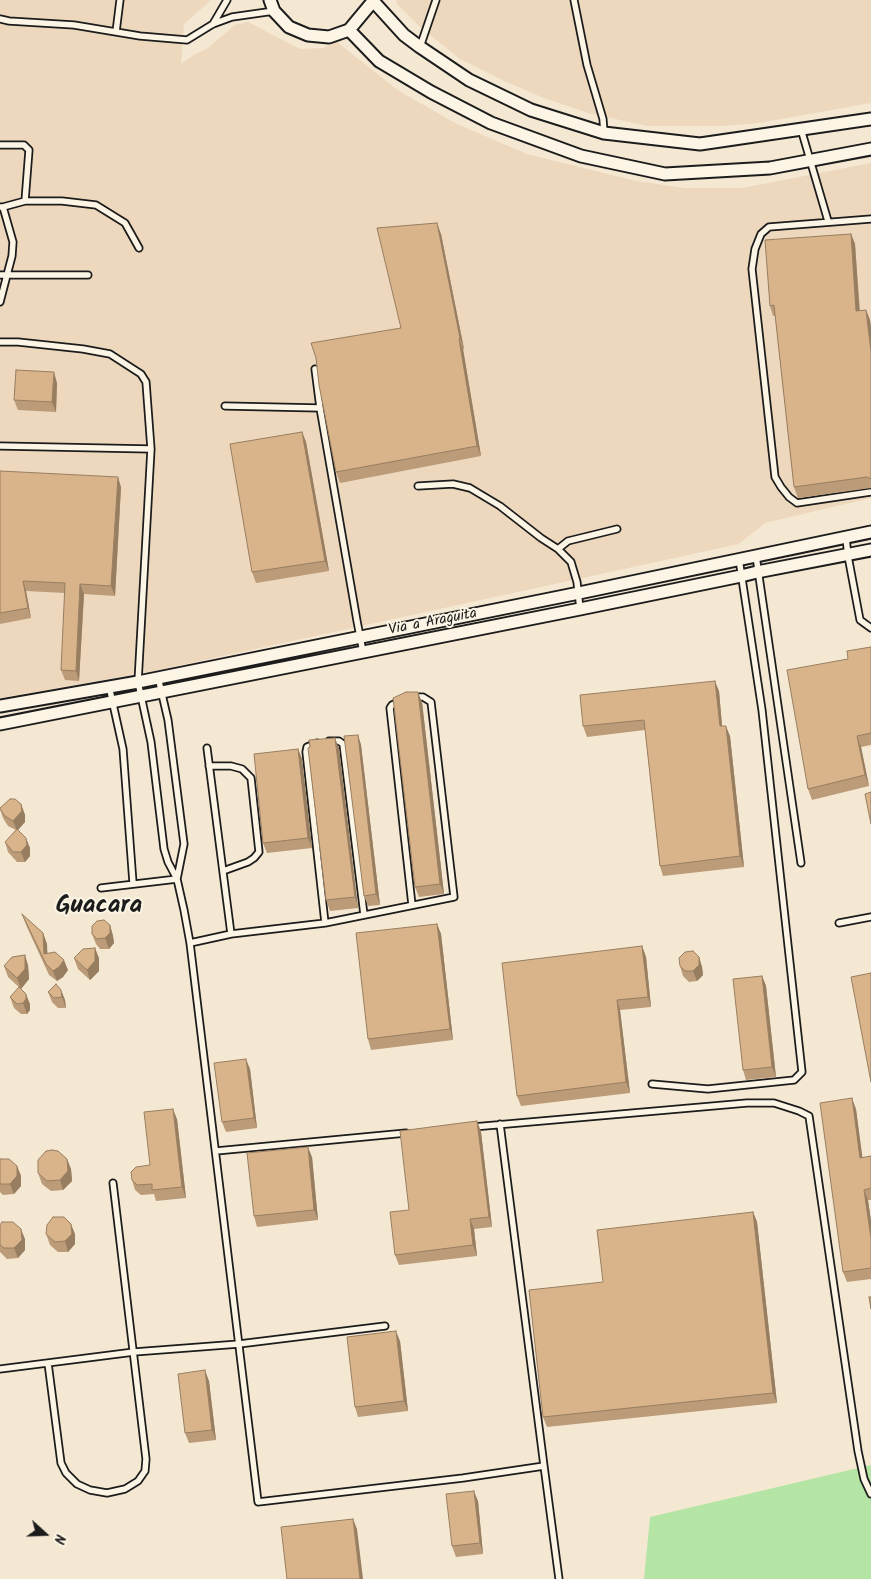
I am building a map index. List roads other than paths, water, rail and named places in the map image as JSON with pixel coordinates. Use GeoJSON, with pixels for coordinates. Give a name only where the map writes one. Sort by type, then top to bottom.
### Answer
{"type":"FeatureCollection","features":[{"type":"Feature","properties":{"kind":"street"},"geometry":{"type":"LineString","coordinates":[[270,0],[274,11],[289,26],[308,36],[329,37],[349,30],[374,1],[404,35],[469,80],[531,110],[604,134],[700,144],[871,119]]}},
{"type":"Feature","properties":{"kind":"street"},"geometry":{"type":"LineString","coordinates":[[349,30],[379,61],[431,92],[491,123],[581,156],[665,174],[770,168],[871,149]]}},
{"type":"Feature","properties":{"kind":"street","name":"Via a Araguita"},"geometry":{"type":"LineString","coordinates":[[0,706],[138,682],[871,532]]}},
{"type":"Feature","properties":{"kind":"street","name":"Via a Araguita"},"geometry":{"type":"LineString","coordinates":[[0,724],[871,550]]}},
{"type":"Feature","properties":{"kind":"lane"},"geometry":{"type":"LineString","coordinates":[[116,32],[120,0]]}},
{"type":"Feature","properties":{"kind":"lane"},"geometry":{"type":"LineString","coordinates":[[213,24],[227,0]]}},
{"type":"Feature","properties":{"kind":"lane"},"geometry":{"type":"LineString","coordinates":[[420,47],[436,0]]}},
{"type":"Feature","properties":{"kind":"lane"},"geometry":{"type":"LineString","coordinates":[[574,0],[587,65],[603,119],[604,134]]}},
{"type":"Feature","properties":{"kind":"lane"},"geometry":{"type":"LineString","coordinates":[[0,19],[74,25],[140,36],[187,40],[213,24],[232,17],[274,11]]}},
{"type":"Feature","properties":{"kind":"lane"},"geometry":{"type":"LineString","coordinates":[[802,129],[828,221]]}},
{"type":"Feature","properties":{"kind":"lane"},"geometry":{"type":"LineString","coordinates":[[0,145],[24,145],[29,150],[25,201]]}},
{"type":"Feature","properties":{"kind":"lane"},"geometry":{"type":"LineString","coordinates":[[0,302],[3,275],[12,256],[13,242],[2,207],[25,201],[62,201],[96,205],[126,223],[139,248]]}},
{"type":"Feature","properties":{"kind":"lane"},"geometry":{"type":"LineString","coordinates":[[871,219],[769,227],[761,234],[755,249],[752,269],[776,477],[788,497],[797,503],[871,492]]}},
{"type":"Feature","properties":{"kind":"lane"},"geometry":{"type":"LineString","coordinates":[[3,275],[88,275]]}},
{"type":"Feature","properties":{"kind":"lane"},"geometry":{"type":"LineString","coordinates":[[0,342],[84,349],[110,354],[141,374],[146,382],[151,449],[138,682],[151,742],[164,848],[168,862],[177,879],[190,942],[258,1502],[463,1478],[544,1466]]}},
{"type":"Feature","properties":{"kind":"lane"},"geometry":{"type":"LineString","coordinates":[[315,369],[320,408],[364,652]]}},
{"type":"Feature","properties":{"kind":"lane"},"geometry":{"type":"LineString","coordinates":[[226,406],[320,408]]}},
{"type":"Feature","properties":{"kind":"lane"},"geometry":{"type":"LineString","coordinates":[[0,446],[151,449]]}},
{"type":"Feature","properties":{"kind":"lane"},"geometry":{"type":"LineString","coordinates":[[418,486],[453,484],[470,488],[500,506],[558,549],[571,562],[579,593],[580,609]]}},
{"type":"Feature","properties":{"kind":"lane"},"geometry":{"type":"LineString","coordinates":[[558,549],[568,541],[617,529]]}},
{"type":"Feature","properties":{"kind":"lane"},"geometry":{"type":"LineString","coordinates":[[846,538],[860,620],[871,627]]}},
{"type":"Feature","properties":{"kind":"lane"},"geometry":{"type":"LineString","coordinates":[[756,556],[802,863]]}},
{"type":"Feature","properties":{"kind":"lane"},"geometry":{"type":"LineString","coordinates":[[652,1084],[708,1089],[794,1080],[802,1072],[762,710],[739,559]]}},
{"type":"Feature","properties":{"kind":"lane"},"geometry":{"type":"LineString","coordinates":[[158,677],[168,720],[184,844],[177,879]]}},
{"type":"Feature","properties":{"kind":"lane"},"geometry":{"type":"LineString","coordinates":[[109,686],[123,749],[133,883]]}},
{"type":"Feature","properties":{"kind":"lane"},"geometry":{"type":"LineString","coordinates":[[190,942],[231,934],[326,923],[454,897],[431,702],[422,696],[411,697],[392,704],[390,708],[412,905]]}},
{"type":"Feature","properties":{"kind":"lane"},"geometry":{"type":"LineString","coordinates":[[326,923],[306,752],[307,746],[310,744],[331,741],[339,741],[344,744],[364,915]]}},
{"type":"Feature","properties":{"kind":"lane"},"geometry":{"type":"LineString","coordinates":[[207,748],[231,934]]}},
{"type":"Feature","properties":{"kind":"lane"},"geometry":{"type":"LineString","coordinates":[[209,766],[231,766],[242,769],[251,778],[259,852],[248,862],[223,871]]}},
{"type":"Feature","properties":{"kind":"lane"},"geometry":{"type":"LineString","coordinates":[[100,888],[177,879]]}},
{"type":"Feature","properties":{"kind":"lane"},"geometry":{"type":"LineString","coordinates":[[839,923],[871,917]]}},
{"type":"Feature","properties":{"kind":"lane"},"geometry":{"type":"LineString","coordinates":[[470,1127],[746,1103],[774,1103],[809,1116],[858,1451],[864,1479],[871,1494]]}},
{"type":"Feature","properties":{"kind":"lane"},"geometry":{"type":"LineString","coordinates":[[500,1124],[559,1579]]}},
{"type":"Feature","properties":{"kind":"lane"},"geometry":{"type":"LineString","coordinates":[[216,1151],[412,1133]]}},
{"type":"Feature","properties":{"kind":"lane"},"geometry":{"type":"LineString","coordinates":[[48,1362],[61,1463],[66,1472],[78,1484],[90,1490],[107,1493],[125,1489],[138,1481],[144,1472],[146,1459],[113,1183]]}},
{"type":"Feature","properties":{"kind":"lane"},"geometry":{"type":"LineString","coordinates":[[0,1369],[134,1352],[239,1344],[384,1326]]}},
{"type":"Feature","properties":{"kind":"district","name":"Guacara"},"geometry":{"type":"Point","coordinates":[99,908]}}]}
